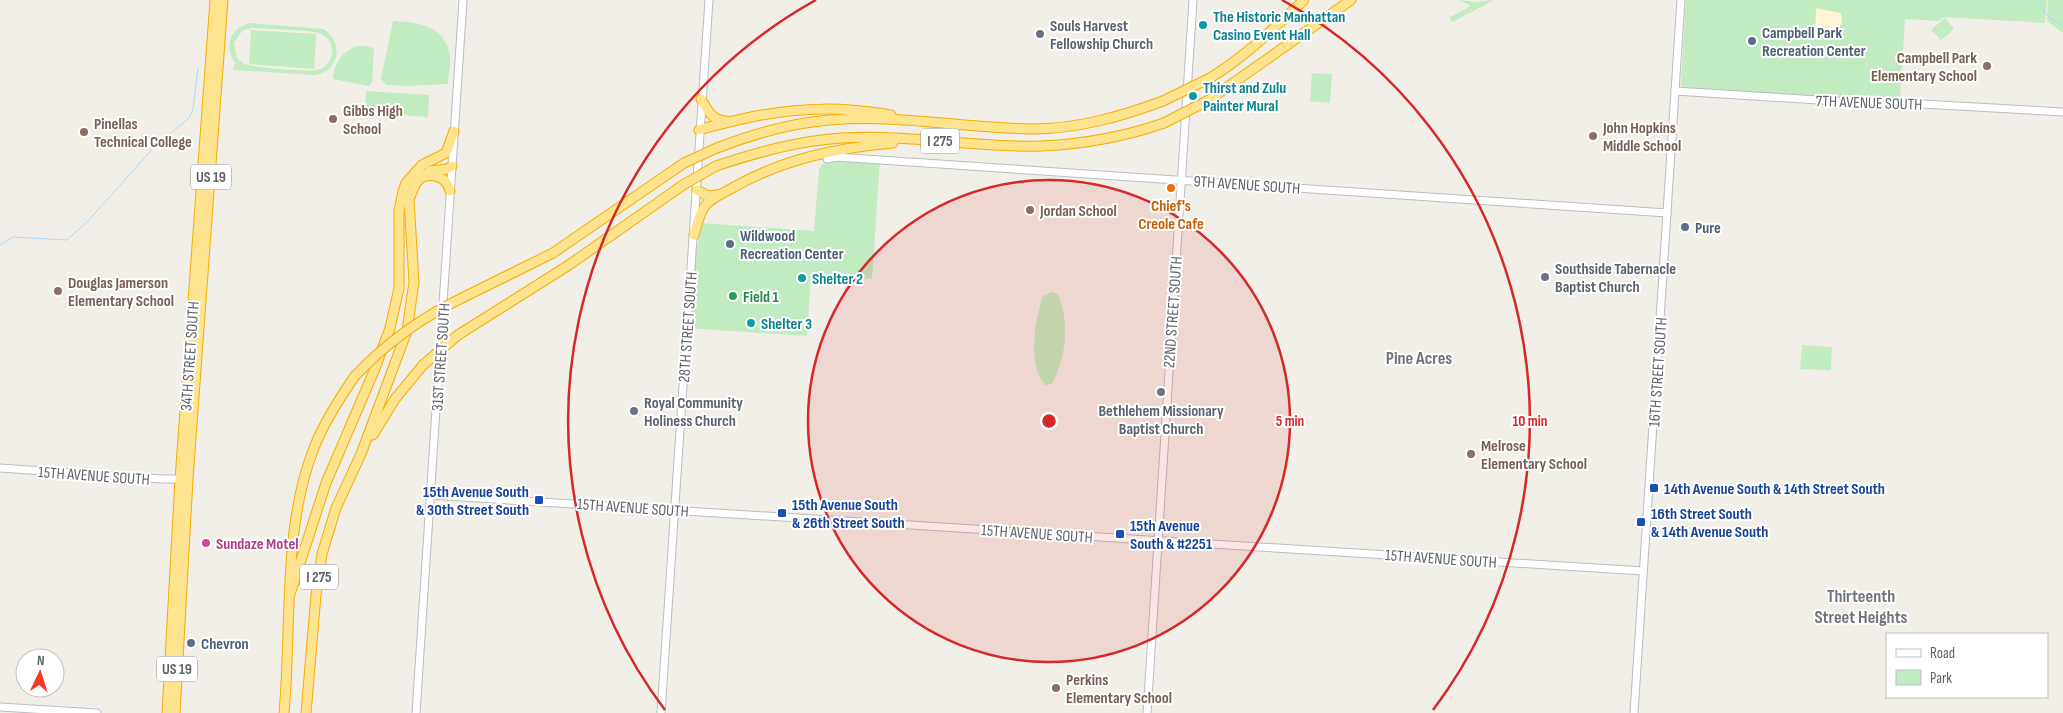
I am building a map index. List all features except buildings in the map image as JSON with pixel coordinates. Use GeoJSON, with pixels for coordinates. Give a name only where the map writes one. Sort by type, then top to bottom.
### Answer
{"type":"FeatureCollection","features":[{"type":"Feature","properties":{"kind":"highway","name":"34TH STREET SOUTH"},"geometry":{"type":"LineString","coordinates":[[167,713],[215,0]]}},
{"type":"Feature","properties":{"kind":"highway","name":"34TH STREET SOUTH"},"geometry":{"type":"LineString","coordinates":[[175,713],[184,479],[223,0]]}},
{"type":"Feature","properties":{"kind":"highway","name":"I 275"},"geometry":{"type":"LineString","coordinates":[[285,710],[290,594],[296,522],[305,476],[322,429],[355,376],[370,360],[422,319],[552,254],[684,163],[749,135],[830,120],[858,118],[1031,128],[1098,122],[1134,112],[1163,101],[1210,78],[1223,70],[1261,39],[1300,0]]}},
{"type":"Feature","properties":{"kind":"highway"},"geometry":{"type":"LineString","coordinates":[[1261,39],[1304,0]]}},
{"type":"Feature","properties":{"kind":"highway","name":"I 275"},"geometry":{"type":"LineString","coordinates":[[306,710],[316,595],[322,554],[336,508],[361,454],[396,399],[423,365],[458,335],[569,265],[683,186],[716,166],[756,152],[808,141],[843,138],[1040,146],[1084,143],[1117,138],[1164,123],[1209,100],[1351,0]]}},
{"type":"Feature","properties":{"kind":"highway"},"geometry":{"type":"LineString","coordinates":[[1273,55],[1358,0]]}},
{"type":"Feature","properties":{"kind":"highway"},"geometry":{"type":"LineString","coordinates":[[213,36],[220,54]]}},
{"type":"Feature","properties":{"kind":"highway"},"geometry":{"type":"LineString","coordinates":[[701,99],[715,119],[730,121]]}},
{"type":"Feature","properties":{"kind":"highway"},"geometry":{"type":"LineString","coordinates":[[699,130],[730,121],[780,112],[820,108],[853,109],[943,123]]}},
{"type":"Feature","properties":{"kind":"highway"},"geometry":{"type":"LineString","coordinates":[[290,594],[326,483],[374,371],[390,328],[399,288],[400,201],[406,182],[422,165],[446,152],[454,131]]}},
{"type":"Feature","properties":{"kind":"highway"},"geometry":{"type":"LineString","coordinates":[[694,235],[701,212],[710,201],[780,164],[811,155],[852,147],[928,141]]}},
{"type":"Feature","properties":{"kind":"highway"},"geometry":{"type":"LineString","coordinates":[[361,454],[408,331],[414,282],[409,199],[416,183],[430,171],[447,169],[452,166],[446,162],[422,165]]}},
{"type":"Feature","properties":{"kind":"highway"},"geometry":{"type":"LineString","coordinates":[[425,176],[432,175],[448,182],[450,191]]}},
{"type":"Feature","properties":{"kind":"highway"},"geometry":{"type":"LineString","coordinates":[[697,190],[708,196],[721,194]]}},
{"type":"Feature","properties":{"kind":"street","name":"31ST STREET SOUTH"},"geometry":{"type":"LineString","coordinates":[[416,713],[463,0]]}},
{"type":"Feature","properties":{"kind":"street","name":"28TH STREET SOUTH"},"geometry":{"type":"LineString","coordinates":[[661,713],[697,190],[708,0]]}},
{"type":"Feature","properties":{"kind":"street","name":"22ND STREET SOUTH"},"geometry":{"type":"LineString","coordinates":[[1146,713],[1193,0]]}},
{"type":"Feature","properties":{"kind":"street","name":"16TH STREET SOUTH"},"geometry":{"type":"LineString","coordinates":[[1634,713],[1681,0]]}},
{"type":"Feature","properties":{"kind":"street","name":"7TH AVENUE SOUTH"},"geometry":{"type":"LineString","coordinates":[[1675,91],[1881,104],[1904,103],[2063,112]]}},
{"type":"Feature","properties":{"kind":"street","name":"9TH AVENUE SOUTH"},"geometry":{"type":"LineString","coordinates":[[827,159],[836,157],[1667,212]]}},
{"type":"Feature","properties":{"kind":"street","name":"15TH AVENUE SOUTH"},"geometry":{"type":"LineString","coordinates":[[0,468],[184,479]]}},
{"type":"Feature","properties":{"kind":"street","name":"15TH AVENUE SOUTH"},"geometry":{"type":"LineString","coordinates":[[430,494],[1643,570]]}},
{"type":"Feature","properties":{"kind":"street"},"geometry":{"type":"LineString","coordinates":[[0,707],[97,713]]}},
{"type":"Feature","properties":{"kind":"green space"},"geometry":{"type":"Polygon","coordinates":[[[1459,0],[1475,2],[1494,0],[1452,22],[1450,17],[1471,6],[1459,0]]]}},
{"type":"Feature","properties":{"kind":"green space"},"geometry":{"type":"Polygon","coordinates":[[[1686,0],[2047,0],[2045,23],[1944,17],[1939,21],[1905,19],[1900,98],[1889,101],[1684,89],[1681,84],[1686,0]]]}},
{"type":"Feature","properties":{"kind":"green space"},"geometry":{"type":"Polygon","coordinates":[[[2048,0],[2063,0],[2063,33],[2047,21],[2048,0]]]}},
{"type":"Feature","properties":{"kind":"green space"},"geometry":{"type":"Polygon","coordinates":[[[1945,18],[1954,29],[1941,40],[1931,30],[1945,18]]]}},
{"type":"Feature","properties":{"kind":"green space"},"geometry":{"type":"Polygon","coordinates":[[[393,21],[421,25],[437,32],[443,38],[448,47],[450,57],[448,84],[386,85],[381,79],[393,21]]]}},
{"type":"Feature","properties":{"kind":"green space"},"geometry":{"type":"Polygon","coordinates":[[[249,23],[323,29],[330,34],[334,41],[336,55],[334,62],[330,68],[315,75],[233,70],[236,64],[230,52],[230,40],[242,26],[249,23]],[[252,28],[242,31],[234,43],[236,56],[245,64],[294,70],[318,70],[324,67],[331,59],[332,48],[330,42],[322,34],[299,30],[252,28]]]}},
{"type":"Feature","properties":{"kind":"green space"},"geometry":{"type":"Polygon","coordinates":[[[251,30],[316,34],[314,69],[249,64],[251,30]]]}},
{"type":"Feature","properties":{"kind":"green space"},"geometry":{"type":"Polygon","coordinates":[[[367,46],[374,49],[372,83],[368,86],[333,79],[339,59],[351,48],[367,46]]]}},
{"type":"Feature","properties":{"kind":"green space"},"geometry":{"type":"Polygon","coordinates":[[[1312,73],[1332,74],[1330,103],[1310,101],[1312,73]]]}},
{"type":"Feature","properties":{"kind":"green space"},"geometry":{"type":"Polygon","coordinates":[[[366,91],[429,95],[428,117],[365,112],[366,91]]]}},
{"type":"Feature","properties":{"kind":"green space"},"geometry":{"type":"Polygon","coordinates":[[[827,159],[880,160],[872,279],[811,275],[807,336],[687,328],[701,223],[814,231],[819,169],[827,159]]]}},
{"type":"Feature","properties":{"kind":"green space"},"geometry":{"type":"Polygon","coordinates":[[[1052,292],[1058,295],[1062,306],[1065,340],[1057,374],[1052,384],[1045,385],[1039,377],[1036,366],[1034,342],[1037,317],[1043,296],[1052,292]]]}},
{"type":"Feature","properties":{"kind":"green space"},"geometry":{"type":"Polygon","coordinates":[[[1802,345],[1832,347],[1831,370],[1800,369],[1802,345]]]}},
{"type":"Feature","properties":{"kind":"sand"},"geometry":{"type":"Polygon","coordinates":[[[1816,8],[1841,13],[1842,22],[1836,32],[1824,36],[1815,33],[1816,8]]]}},
{"type":"Feature","properties":{"kind":"waterway"},"geometry":{"type":"LineString","coordinates":[[2039,0],[2045,14],[2063,26]]}},
{"type":"Feature","properties":{"kind":"waterway"},"geometry":{"type":"LineString","coordinates":[[0,245],[13,237],[67,240],[87,222],[156,145],[189,118],[193,109],[198,68]]}},
{"type":"Feature","properties":{"kind":"place","name":"The Historic Manhattan Casino Event Hall"},"geometry":{"type":"Point","coordinates":[1203,25]}},
{"type":"Feature","properties":{"kind":"place","name":"Souls Harvest Fellowship Church"},"geometry":{"type":"Point","coordinates":[1040,34]}},
{"type":"Feature","properties":{"kind":"place","name":"Campbell Park Recreation Center"},"geometry":{"type":"Point","coordinates":[1752,41]}},
{"type":"Feature","properties":{"kind":"place","name":"Campbell Park Elementary School"},"geometry":{"type":"Point","coordinates":[1987,66]}},
{"type":"Feature","properties":{"kind":"place","name":"Thirst and Zulu Painter Mural"},"geometry":{"type":"Point","coordinates":[1193,96]}},
{"type":"Feature","properties":{"kind":"place","name":"Gibbs High School"},"geometry":{"type":"Point","coordinates":[333,119]}},
{"type":"Feature","properties":{"kind":"place","name":"Pinellas Technical College"},"geometry":{"type":"Point","coordinates":[84,132]}},
{"type":"Feature","properties":{"kind":"place","name":"John Hopkins Middle School"},"geometry":{"type":"Point","coordinates":[1593,136]}},
{"type":"Feature","properties":{"kind":"place","name":"Chief's Creole Cafe"},"geometry":{"type":"Point","coordinates":[1171,188]}},
{"type":"Feature","properties":{"kind":"place","name":"Jordan School"},"geometry":{"type":"Point","coordinates":[1030,210]}},
{"type":"Feature","properties":{"kind":"place","name":"Pure"},"geometry":{"type":"Point","coordinates":[1685,227]}},
{"type":"Feature","properties":{"kind":"place","name":"Wildwood Recreation Center"},"geometry":{"type":"Point","coordinates":[730,244]}},
{"type":"Feature","properties":{"kind":"place","name":"Southside Tabernacle Baptist Church"},"geometry":{"type":"Point","coordinates":[1545,277]}},
{"type":"Feature","properties":{"kind":"place","name":"Shelter 2"},"geometry":{"type":"Point","coordinates":[802,278]}},
{"type":"Feature","properties":{"kind":"place","name":"Douglas Jamerson Elementary School"},"geometry":{"type":"Point","coordinates":[58,291]}},
{"type":"Feature","properties":{"kind":"place","name":"Field 1"},"geometry":{"type":"Point","coordinates":[733,296]}},
{"type":"Feature","properties":{"kind":"place","name":"Shelter 3"},"geometry":{"type":"Point","coordinates":[751,323]}},
{"type":"Feature","properties":{"kind":"place","name":"Bethlehem Missionary Baptist Church"},"geometry":{"type":"Point","coordinates":[1161,392]}},
{"type":"Feature","properties":{"kind":"place","name":"Royal Community Holiness Church"},"geometry":{"type":"Point","coordinates":[634,411]}},
{"type":"Feature","properties":{"kind":"place","name":"Melrose Elementary School"},"geometry":{"type":"Point","coordinates":[1471,454]}},
{"type":"Feature","properties":{"kind":"place","name":"14th Avenue South & 14th Street South"},"geometry":{"type":"Point","coordinates":[1654,488]}},
{"type":"Feature","properties":{"kind":"place","name":"15th Avenue South & 30th Street South"},"geometry":{"type":"Point","coordinates":[539,500]}},
{"type":"Feature","properties":{"kind":"place","name":"15th Avenue South & 26th Street South"},"geometry":{"type":"Point","coordinates":[782,513]}},
{"type":"Feature","properties":{"kind":"place","name":"16th Street South & 14th Avenue South"},"geometry":{"type":"Point","coordinates":[1641,522]}},
{"type":"Feature","properties":{"kind":"place","name":"15th Avenue South & #2251"},"geometry":{"type":"Point","coordinates":[1120,534]}},
{"type":"Feature","properties":{"kind":"place","name":"Sundaze Motel"},"geometry":{"type":"Point","coordinates":[206,543]}},
{"type":"Feature","properties":{"kind":"place","name":"Chevron"},"geometry":{"type":"Point","coordinates":[191,643]}},
{"type":"Feature","properties":{"kind":"place","name":"Perkins Elementary School"},"geometry":{"type":"Point","coordinates":[1056,688]}},
{"type":"Feature","properties":{"kind":"district","name":"Pine Acres"},"geometry":{"type":"Point","coordinates":[1419,358]}},
{"type":"Feature","properties":{"kind":"district","name":"Thirteenth Street Heights"},"geometry":{"type":"Point","coordinates":[1861,606]}}]}
